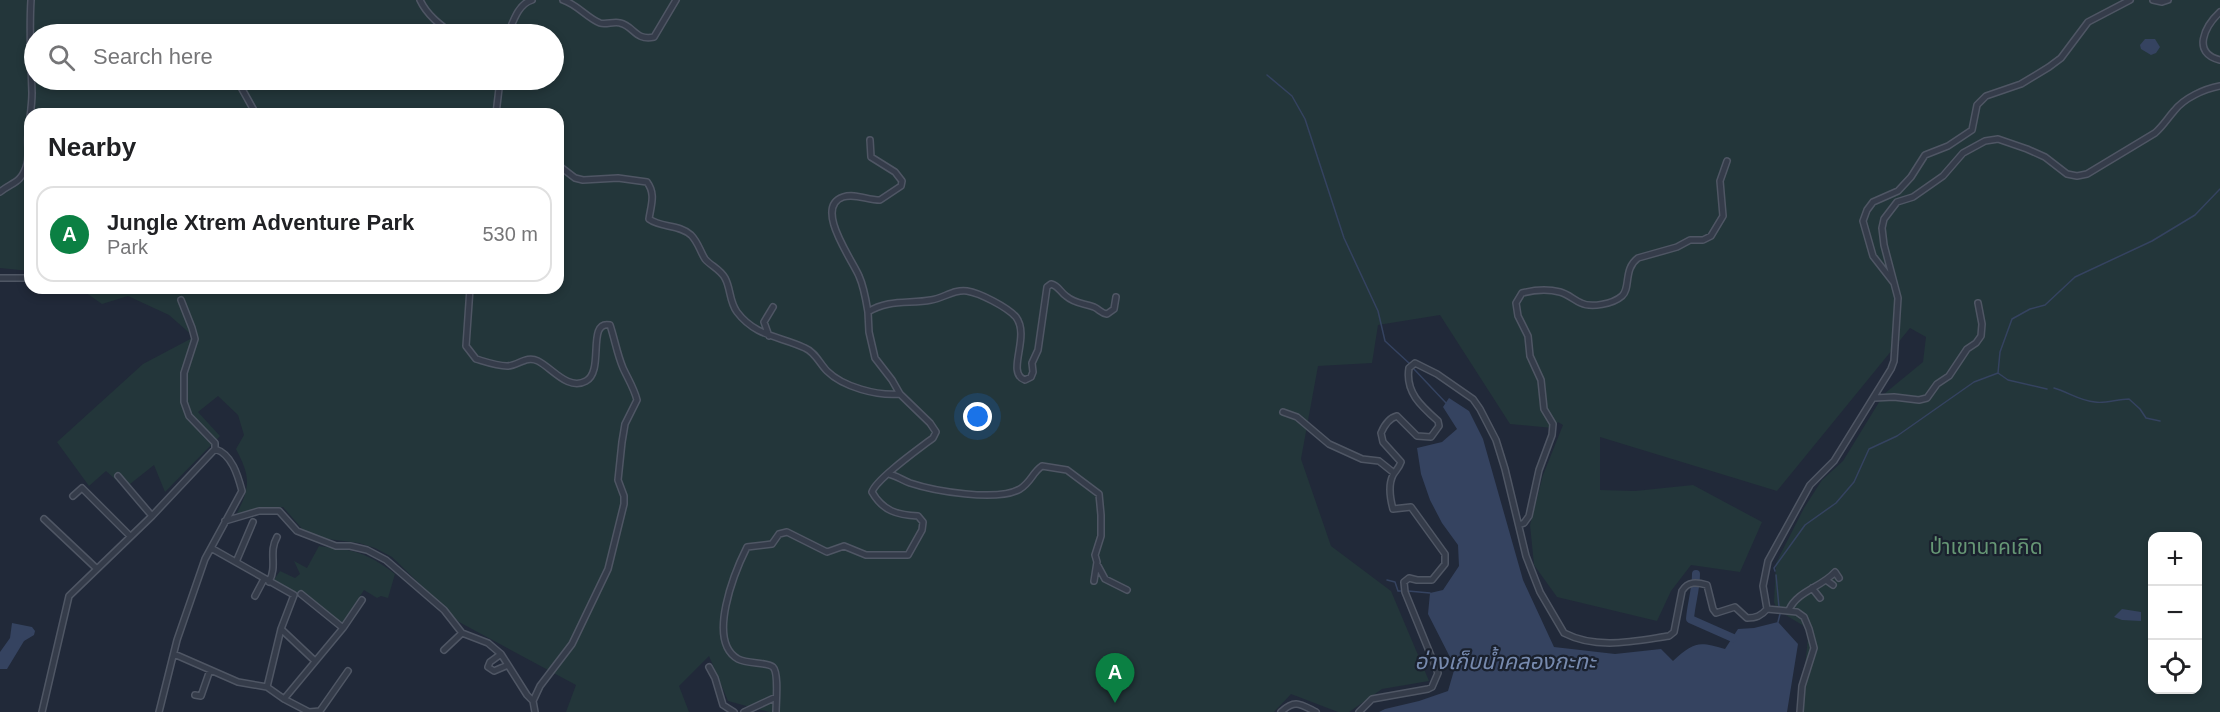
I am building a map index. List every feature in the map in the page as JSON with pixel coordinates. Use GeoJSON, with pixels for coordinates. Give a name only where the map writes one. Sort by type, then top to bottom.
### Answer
{"type":"FeatureCollection","features":[{"type":"Feature","properties":{"kind":"street"},"geometry":{"type":"LineString","coordinates":[[29,24],[31,0]]}},
{"type":"Feature","properties":{"kind":"street"},"geometry":{"type":"LineString","coordinates":[[420,0],[423,7],[439,24]]}},
{"type":"Feature","properties":{"kind":"street"},"geometry":{"type":"LineString","coordinates":[[512,24],[517,13],[532,0]]}},
{"type":"Feature","properties":{"kind":"street"},"geometry":{"type":"LineString","coordinates":[[563,0],[573,3],[601,23],[621,23],[646,39],[654,37],[676,0]]}},
{"type":"Feature","properties":{"kind":"street"},"geometry":{"type":"LineString","coordinates":[[1894,283],[1873,256],[1863,221],[1873,202],[1898,191],[1911,177],[1924,155],[1948,146],[1972,130],[1977,105],[1986,96],[2022,84],[2049,67],[2061,58],[2088,22],[2130,0]]}},
{"type":"Feature","properties":{"kind":"street"},"geometry":{"type":"LineString","coordinates":[[2153,0],[2162,2],[2168,0]]}},
{"type":"Feature","properties":{"kind":"street"},"geometry":{"type":"LineString","coordinates":[[2220,12],[2213,18],[2203,38],[2205,52],[2220,60]]}},
{"type":"Feature","properties":{"kind":"street"},"geometry":{"type":"LineString","coordinates":[[1767,609],[1763,586],[1768,561],[1810,486],[1834,461],[1888,375],[1894,361],[1898,298],[1884,245],[1882,228],[1884,219],[1897,202],[1913,197],[1943,176],[1963,153],[1985,141],[1998,139],[2045,157],[2067,174],[2077,177],[2087,174],[2155,133],[2183,102],[2210,88],[2220,86]]}},
{"type":"Feature","properties":{"kind":"street"},"geometry":{"type":"LineString","coordinates":[[31,108],[32,90]]}},
{"type":"Feature","properties":{"kind":"street"},"geometry":{"type":"LineString","coordinates":[[243,90],[253,108]]}},
{"type":"Feature","properties":{"kind":"street"},"geometry":{"type":"LineString","coordinates":[[497,108],[499,90]]}},
{"type":"Feature","properties":{"kind":"street"},"geometry":{"type":"LineString","coordinates":[[776,712],[774,668],[771,665],[746,663],[735,657],[725,637],[724,608],[747,547],[772,544],[779,534],[787,532],[827,552],[844,546],[867,555],[908,555],[922,530],[923,522],[918,516],[894,513],[878,502],[872,492],[873,488],[933,438],[936,432],[930,423],[900,394],[874,358],[861,279],[835,230],[832,211],[837,200],[842,197],[880,200],[901,186],[902,181],[896,172],[871,157],[870,140]]}},
{"type":"Feature","properties":{"kind":"street"},"geometry":{"type":"LineString","coordinates":[[1519,525],[1524,523],[1529,516],[1539,470],[1552,435],[1553,424],[1544,409],[1541,380],[1530,356],[1528,337],[1518,316],[1516,303],[1522,293],[1546,290],[1561,292],[1587,305],[1598,305],[1620,298],[1625,292],[1628,273],[1633,262],[1638,258],[1677,247],[1690,240],[1703,240],[1711,236],[1723,216],[1720,181],[1727,160]]}},
{"type":"Feature","properties":{"kind":"street"},"geometry":{"type":"LineString","coordinates":[[564,170],[575,178],[583,180],[618,178],[647,182],[652,188],[653,200],[649,219],[655,224],[672,226],[689,233],[705,258],[725,278],[731,303],[739,314],[760,332],[807,348],[833,376],[844,382],[886,395],[900,394]]}},
{"type":"Feature","properties":{"kind":"street"},"geometry":{"type":"LineString","coordinates":[[0,192],[17,183],[24,172]]}},
{"type":"Feature","properties":{"kind":"street"},"geometry":{"type":"LineString","coordinates":[[0,278],[24,278]]}},
{"type":"Feature","properties":{"kind":"street"},"geometry":{"type":"LineString","coordinates":[[868,312],[903,301],[933,300],[954,291],[979,295],[1012,313],[1020,323],[1022,339],[1016,365],[1017,373],[1025,380],[1031,377],[1033,372],[1032,363],[1038,350],[1047,287],[1051,284],[1056,285],[1065,296],[1075,302],[1107,314],[1114,309],[1116,297]]}},
{"type":"Feature","properties":{"kind":"street"},"geometry":{"type":"LineString","coordinates":[[470,294],[466,346],[476,360],[508,366],[531,359],[538,361],[570,383],[585,381],[591,376],[596,364],[597,332],[604,324],[610,326],[616,348],[637,400],[625,424],[618,480],[624,496],[624,504],[608,569],[572,644],[540,686],[533,701]]}},
{"type":"Feature","properties":{"kind":"street"},"geometry":{"type":"LineString","coordinates":[[42,712],[69,596],[152,516],[215,449],[215,443],[189,416],[184,402],[184,373],[195,339],[181,300]]}},
{"type":"Feature","properties":{"kind":"street"},"geometry":{"type":"LineString","coordinates":[[1874,398],[1894,397],[1919,400],[1927,398],[1937,384],[1949,376],[1967,349],[1981,336],[1982,324],[1978,303]]}},
{"type":"Feature","properties":{"kind":"street"},"geometry":{"type":"LineString","coordinates":[[769,336],[764,322],[773,307]]}},
{"type":"Feature","properties":{"kind":"street"},"geometry":{"type":"LineString","coordinates":[[1359,712],[1372,699],[1428,689],[1432,687],[1438,673],[1405,592],[1404,582],[1409,578],[1432,580],[1445,564],[1445,554],[1411,507],[1393,509],[1390,498],[1394,473],[1401,462],[1381,438],[1380,433],[1392,417],[1396,416],[1417,436],[1427,438],[1434,434],[1439,426],[1412,394],[1408,380],[1409,368],[1414,363],[1437,374],[1465,393],[1480,409],[1499,451],[1526,556],[1540,592],[1564,633],[1572,637],[1613,643],[1669,636],[1674,632],[1682,591],[1692,582],[1707,585],[1716,613],[1736,607],[1747,618],[1761,615],[1767,609],[1797,612],[1804,617],[1814,648],[1802,686],[1800,712]]}},
{"type":"Feature","properties":{"kind":"street"},"geometry":{"type":"LineString","coordinates":[[1283,412],[1297,417],[1329,444],[1362,459],[1379,461],[1394,473]]}},
{"type":"Feature","properties":{"kind":"street"},"geometry":{"type":"LineString","coordinates":[[159,712],[184,620],[211,548],[242,491],[237,473],[224,454],[215,449]]}},
{"type":"Feature","properties":{"kind":"street"},"geometry":{"type":"LineString","coordinates":[[889,474],[900,476],[909,482],[954,493],[993,495],[1008,494],[1019,489],[1031,480],[1036,470],[1042,466],[1067,470],[1099,494],[1101,536],[1095,555],[1100,573],[1105,579],[1127,590]]}},
{"type":"Feature","properties":{"kind":"street"},"geometry":{"type":"LineString","coordinates":[[118,476],[152,516]]}},
{"type":"Feature","properties":{"kind":"street"},"geometry":{"type":"LineString","coordinates":[[73,496],[82,488],[130,536]]}},
{"type":"Feature","properties":{"kind":"street"},"geometry":{"type":"LineString","coordinates":[[225,521],[259,511],[279,512],[297,531],[336,546],[367,550],[386,560],[444,610],[462,633],[488,643],[501,654],[533,701],[535,712]]}},
{"type":"Feature","properties":{"kind":"street"},"geometry":{"type":"LineString","coordinates":[[44,519],[96,568]]}},
{"type":"Feature","properties":{"kind":"street"},"geometry":{"type":"LineString","coordinates":[[236,562],[253,522]]}},
{"type":"Feature","properties":{"kind":"street"},"geometry":{"type":"LineString","coordinates":[[255,596],[274,571],[272,554],[277,537]]}},
{"type":"Feature","properties":{"kind":"street"},"geometry":{"type":"LineString","coordinates":[[211,548],[294,595],[280,629],[267,687]]}},
{"type":"Feature","properties":{"kind":"street"},"geometry":{"type":"LineString","coordinates":[[1094,581],[1097,562]]}},
{"type":"Feature","properties":{"kind":"street"},"geometry":{"type":"LineString","coordinates":[[1789,610],[1796,600],[1835,572],[1839,578]]}},
{"type":"Feature","properties":{"kind":"street"},"geometry":{"type":"LineString","coordinates":[[1826,580],[1833,585]]}},
{"type":"Feature","properties":{"kind":"street"},"geometry":{"type":"LineString","coordinates":[[1812,588],[1820,598]]}},
{"type":"Feature","properties":{"kind":"street"},"geometry":{"type":"LineString","coordinates":[[301,594],[343,628]]}},
{"type":"Feature","properties":{"kind":"street"},"geometry":{"type":"LineString","coordinates":[[284,699],[343,628],[362,600]]}},
{"type":"Feature","properties":{"kind":"street"},"geometry":{"type":"LineString","coordinates":[[280,629],[315,661]]}},
{"type":"Feature","properties":{"kind":"street"},"geometry":{"type":"LineString","coordinates":[[444,650],[462,633]]}},
{"type":"Feature","properties":{"kind":"street"},"geometry":{"type":"LineString","coordinates":[[174,654],[238,682],[267,687],[309,712],[321,712],[348,671]]}},
{"type":"Feature","properties":{"kind":"street"},"geometry":{"type":"LineString","coordinates":[[501,654],[489,662],[488,667],[494,671],[508,665]]}},
{"type":"Feature","properties":{"kind":"street"},"geometry":{"type":"LineString","coordinates":[[709,667],[715,678],[723,705],[734,712]]}},
{"type":"Feature","properties":{"kind":"street"},"geometry":{"type":"LineString","coordinates":[[195,695],[201,696],[210,670]]}},
{"type":"Feature","properties":{"kind":"street"},"geometry":{"type":"LineString","coordinates":[[744,712],[776,697]]}},
{"type":"Feature","properties":{"kind":"street"},"geometry":{"type":"LineString","coordinates":[[1281,712],[1290,704],[1299,704],[1316,712]]}},
{"type":"Feature","properties":{"kind":"green space","name":"ป่าเขานาคเกิด"},"geometry":{"type":"Polygon","coordinates":[[[0,0],[2220,0],[2220,712],[1800,712],[1809,629],[1777,610],[1774,602],[1776,563],[1804,508],[1822,480],[1843,461],[1884,394],[1923,362],[1926,337],[1910,328],[1777,491],[1600,437],[1600,490],[1635,491],[1693,485],[1762,522],[1740,572],[1691,565],[1671,591],[1657,621],[1557,597],[1534,565],[1530,525],[1543,475],[1563,425],[1558,422],[1553,428],[1510,424],[1440,315],[1378,325],[1372,363],[1318,366],[1301,459],[1331,546],[1391,591],[1429,681],[1382,689],[1349,712],[1338,712],[1291,694],[1274,712],[769,712],[728,701],[709,656],[679,686],[689,712],[566,712],[576,685],[459,622],[392,557],[359,543],[328,539],[304,531],[283,507],[237,513],[247,488],[246,474],[236,449],[244,435],[238,415],[218,396],[198,412],[220,436],[165,492],[154,465],[125,488],[106,471],[89,486],[57,442],[143,364],[194,337],[169,315],[128,296],[102,304],[88,294],[564,294],[564,108],[24,108],[24,270],[0,268],[0,0]]]}},
{"type":"Feature","properties":{"kind":"green space"},"geometry":{"type":"Polygon","coordinates":[[[319,546],[358,553],[390,570],[395,574],[388,598],[381,596],[377,598],[364,590],[342,623],[302,592],[296,592],[273,581],[280,571],[295,578],[300,574],[294,561],[307,568],[319,546]]]}},
{"type":"Feature","properties":{"kind":"water"},"geometry":{"type":"Polygon","coordinates":[[[2145,39],[2155,39],[2160,47],[2156,53],[2151,55],[2141,49],[2140,45],[2145,39]]]}},
{"type":"Feature","properties":{"kind":"water","name":"อ่างเก็บน้ำคลองกะทะ"},"geometry":{"type":"Polygon","coordinates":[[[1449,398],[1469,411],[1483,439],[1523,580],[1554,647],[1615,654],[1661,649],[1673,661],[1686,650],[1697,645],[1725,649],[1738,629],[1778,622],[1798,644],[1787,712],[1379,712],[1448,691],[1455,667],[1428,614],[1430,593],[1443,590],[1459,566],[1458,545],[1442,523],[1430,500],[1421,474],[1417,448],[1442,442],[1457,429],[1443,407],[1449,398]]]}},
{"type":"Feature","properties":{"kind":"water"},"geometry":{"type":"Polygon","coordinates":[[[2122,609],[2141,612],[2141,621],[2114,617],[2122,609]]]}},
{"type":"Feature","properties":{"kind":"water"},"geometry":{"type":"Polygon","coordinates":[[[12,623],[32,627],[35,631],[34,635],[24,641],[7,669],[0,669],[0,652],[10,638],[12,623]]]}},
{"type":"Feature","properties":{"kind":"waterway"},"geometry":{"type":"LineString","coordinates":[[1267,75],[1292,96],[1305,119],[1344,238],[1378,311],[1385,341],[1410,364]]}},
{"type":"Feature","properties":{"kind":"waterway"},"geometry":{"type":"LineString","coordinates":[[1775,571],[1774,568],[1805,525],[1836,503],[1854,482],[1869,449],[1897,436],[1974,382],[1998,373],[2000,352],[2012,319],[2030,309],[2045,305],[2075,277],[2152,241],[2195,215],[2220,189]]}},
{"type":"Feature","properties":{"kind":"waterway"},"geometry":{"type":"LineString","coordinates":[[1413,368],[1446,403]]}},
{"type":"Feature","properties":{"kind":"waterway"},"geometry":{"type":"LineString","coordinates":[[1998,373],[2008,380],[2047,389]]}},
{"type":"Feature","properties":{"kind":"waterway"},"geometry":{"type":"LineString","coordinates":[[2054,388],[2090,401],[2129,399],[2146,418],[2160,421]]}},
{"type":"Feature","properties":{"kind":"waterway"},"geometry":{"type":"LineString","coordinates":[[1696,574],[1690,619],[1733,638]]}},
{"type":"Feature","properties":{"kind":"waterway"},"geometry":{"type":"LineString","coordinates":[[1776,575],[1779,607]]}},
{"type":"Feature","properties":{"kind":"waterway"},"geometry":{"type":"LineString","coordinates":[[1387,580],[1395,582],[1398,591],[1401,591]]}},
{"type":"Feature","properties":{"kind":"waterway"},"geometry":{"type":"LineString","coordinates":[[1408,591],[1430,593]]}},
{"type":"Feature","properties":{"kind":"waterway"},"geometry":{"type":"LineString","coordinates":[[1778,622],[1780,614]]}},
{"type":"Feature","properties":{"kind":"place","name":"Jungle Xtrem Adventure Park"},"geometry":{"type":"Point","coordinates":[1115,703]}}]}
